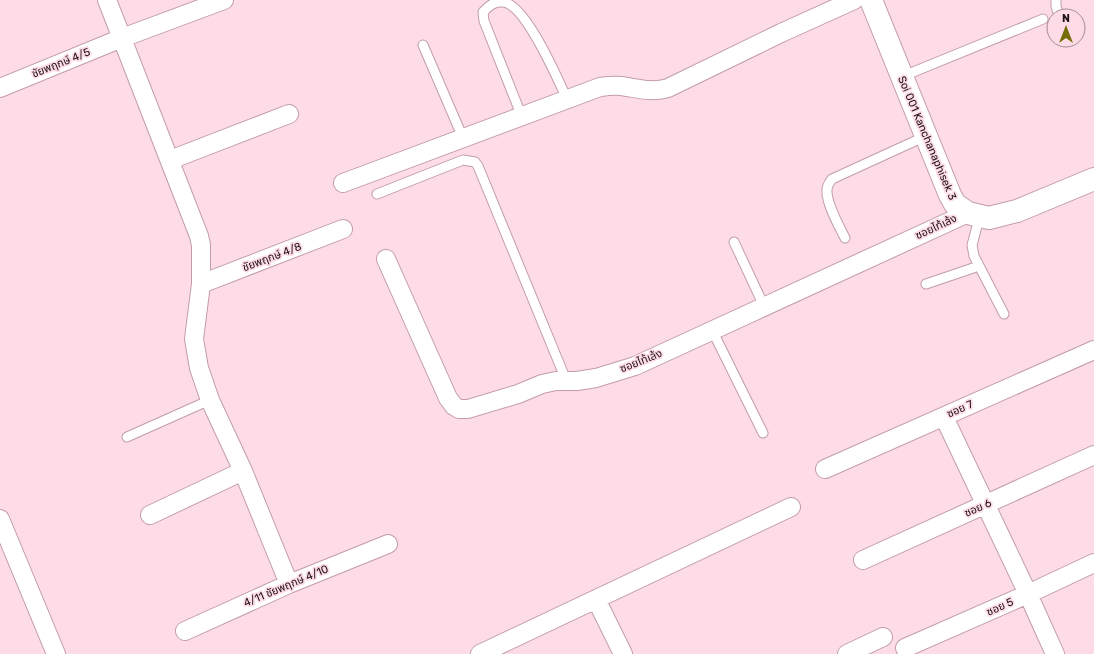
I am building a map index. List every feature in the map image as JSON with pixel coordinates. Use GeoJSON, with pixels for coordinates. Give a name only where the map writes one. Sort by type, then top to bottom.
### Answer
{"type":"FeatureCollection","features":[{"type":"Feature","properties":{"kind":"street"},"geometry":{"type":"LineString","coordinates":[[107,0],[199,236],[201,245],[201,284],[194,339],[199,368],[210,400],[243,471],[289,584]]}},
{"type":"Feature","properties":{"kind":"street","name":"ชัยพฤกษ์ 4/5"},"geometry":{"type":"LineString","coordinates":[[0,88],[122,38],[224,0]]}},
{"type":"Feature","properties":{"kind":"street"},"geometry":{"type":"LineString","coordinates":[[343,183],[600,88],[620,86],[659,91],[668,88],[854,0]]}},
{"type":"Feature","properties":{"kind":"street","name":"Soi 001 Kanchanaphisek 3"},"geometry":{"type":"LineString","coordinates":[[870,0],[950,195],[956,204],[974,214]]}},
{"type":"Feature","properties":{"kind":"street"},"geometry":{"type":"LineString","coordinates":[[170,160],[289,114]]}},
{"type":"Feature","properties":{"kind":"street"},"geometry":{"type":"LineString","coordinates":[[974,214],[989,218],[1017,211],[1094,179]]}},
{"type":"Feature","properties":{"kind":"street","name":"ซอยไท้เล้ง"},"geometry":{"type":"LineString","coordinates":[[386,259],[448,398],[454,406],[459,409],[468,409],[518,394],[542,384],[566,380],[577,381],[596,378],[634,366],[764,306],[974,214]]}},
{"type":"Feature","properties":{"kind":"street","name":"ชัยพฤกษ์ 4/8"},"geometry":{"type":"LineString","coordinates":[[201,284],[343,230]]}},
{"type":"Feature","properties":{"kind":"street","name":"ซอย 7"},"geometry":{"type":"LineString","coordinates":[[825,469],[1094,350]]}},
{"type":"Feature","properties":{"kind":"street"},"geometry":{"type":"LineString","coordinates":[[944,417],[1055,654]]}},
{"type":"Feature","properties":{"kind":"street","name":"ซอย 6"},"geometry":{"type":"LineString","coordinates":[[863,560],[1094,455]]}},
{"type":"Feature","properties":{"kind":"street"},"geometry":{"type":"LineString","coordinates":[[150,515],[243,471]]}},
{"type":"Feature","properties":{"kind":"street"},"geometry":{"type":"LineString","coordinates":[[480,654],[791,507]]}},
{"type":"Feature","properties":{"kind":"street"},"geometry":{"type":"LineString","coordinates":[[0,519],[56,654]]}},
{"type":"Feature","properties":{"kind":"street","name":"4/11 ชัยพฤกษ์ 4/10"},"geometry":{"type":"LineString","coordinates":[[185,631],[289,584],[388,544]]}},
{"type":"Feature","properties":{"kind":"street","name":"ซอย 5"},"geometry":{"type":"LineString","coordinates":[[905,648],[1028,594],[1094,563]]}},
{"type":"Feature","properties":{"kind":"street"},"geometry":{"type":"LineString","coordinates":[[596,598],[623,654]]}},
{"type":"Feature","properties":{"kind":"street"},"geometry":{"type":"LineString","coordinates":[[847,654],[883,636]]}},
{"type":"Feature","properties":{"kind":"lane"},"geometry":{"type":"LineString","coordinates":[[522,117],[484,21],[483,12],[489,6],[501,1],[510,4],[521,15],[539,41],[567,99]]}},
{"type":"Feature","properties":{"kind":"lane"},"geometry":{"type":"LineString","coordinates":[[901,76],[1043,19]]}},
{"type":"Feature","properties":{"kind":"lane"},"geometry":{"type":"LineString","coordinates":[[423,45],[463,138]]}},
{"type":"Feature","properties":{"kind":"lane"},"geometry":{"type":"LineString","coordinates":[[845,238],[826,192],[832,179],[926,136]]}},
{"type":"Feature","properties":{"kind":"lane"},"geometry":{"type":"LineString","coordinates":[[376,194],[462,160],[474,162],[478,166],[566,380]]}},
{"type":"Feature","properties":{"kind":"lane"},"geometry":{"type":"LineString","coordinates":[[974,214],[972,244],[974,256],[1004,314]]}},
{"type":"Feature","properties":{"kind":"lane"},"geometry":{"type":"LineString","coordinates":[[734,242],[764,306]]}},
{"type":"Feature","properties":{"kind":"lane"},"geometry":{"type":"LineString","coordinates":[[926,284],[979,266]]}},
{"type":"Feature","properties":{"kind":"lane"},"geometry":{"type":"LineString","coordinates":[[712,330],[763,433]]}},
{"type":"Feature","properties":{"kind":"lane"},"geometry":{"type":"LineString","coordinates":[[128,437],[210,400]]}}]}
